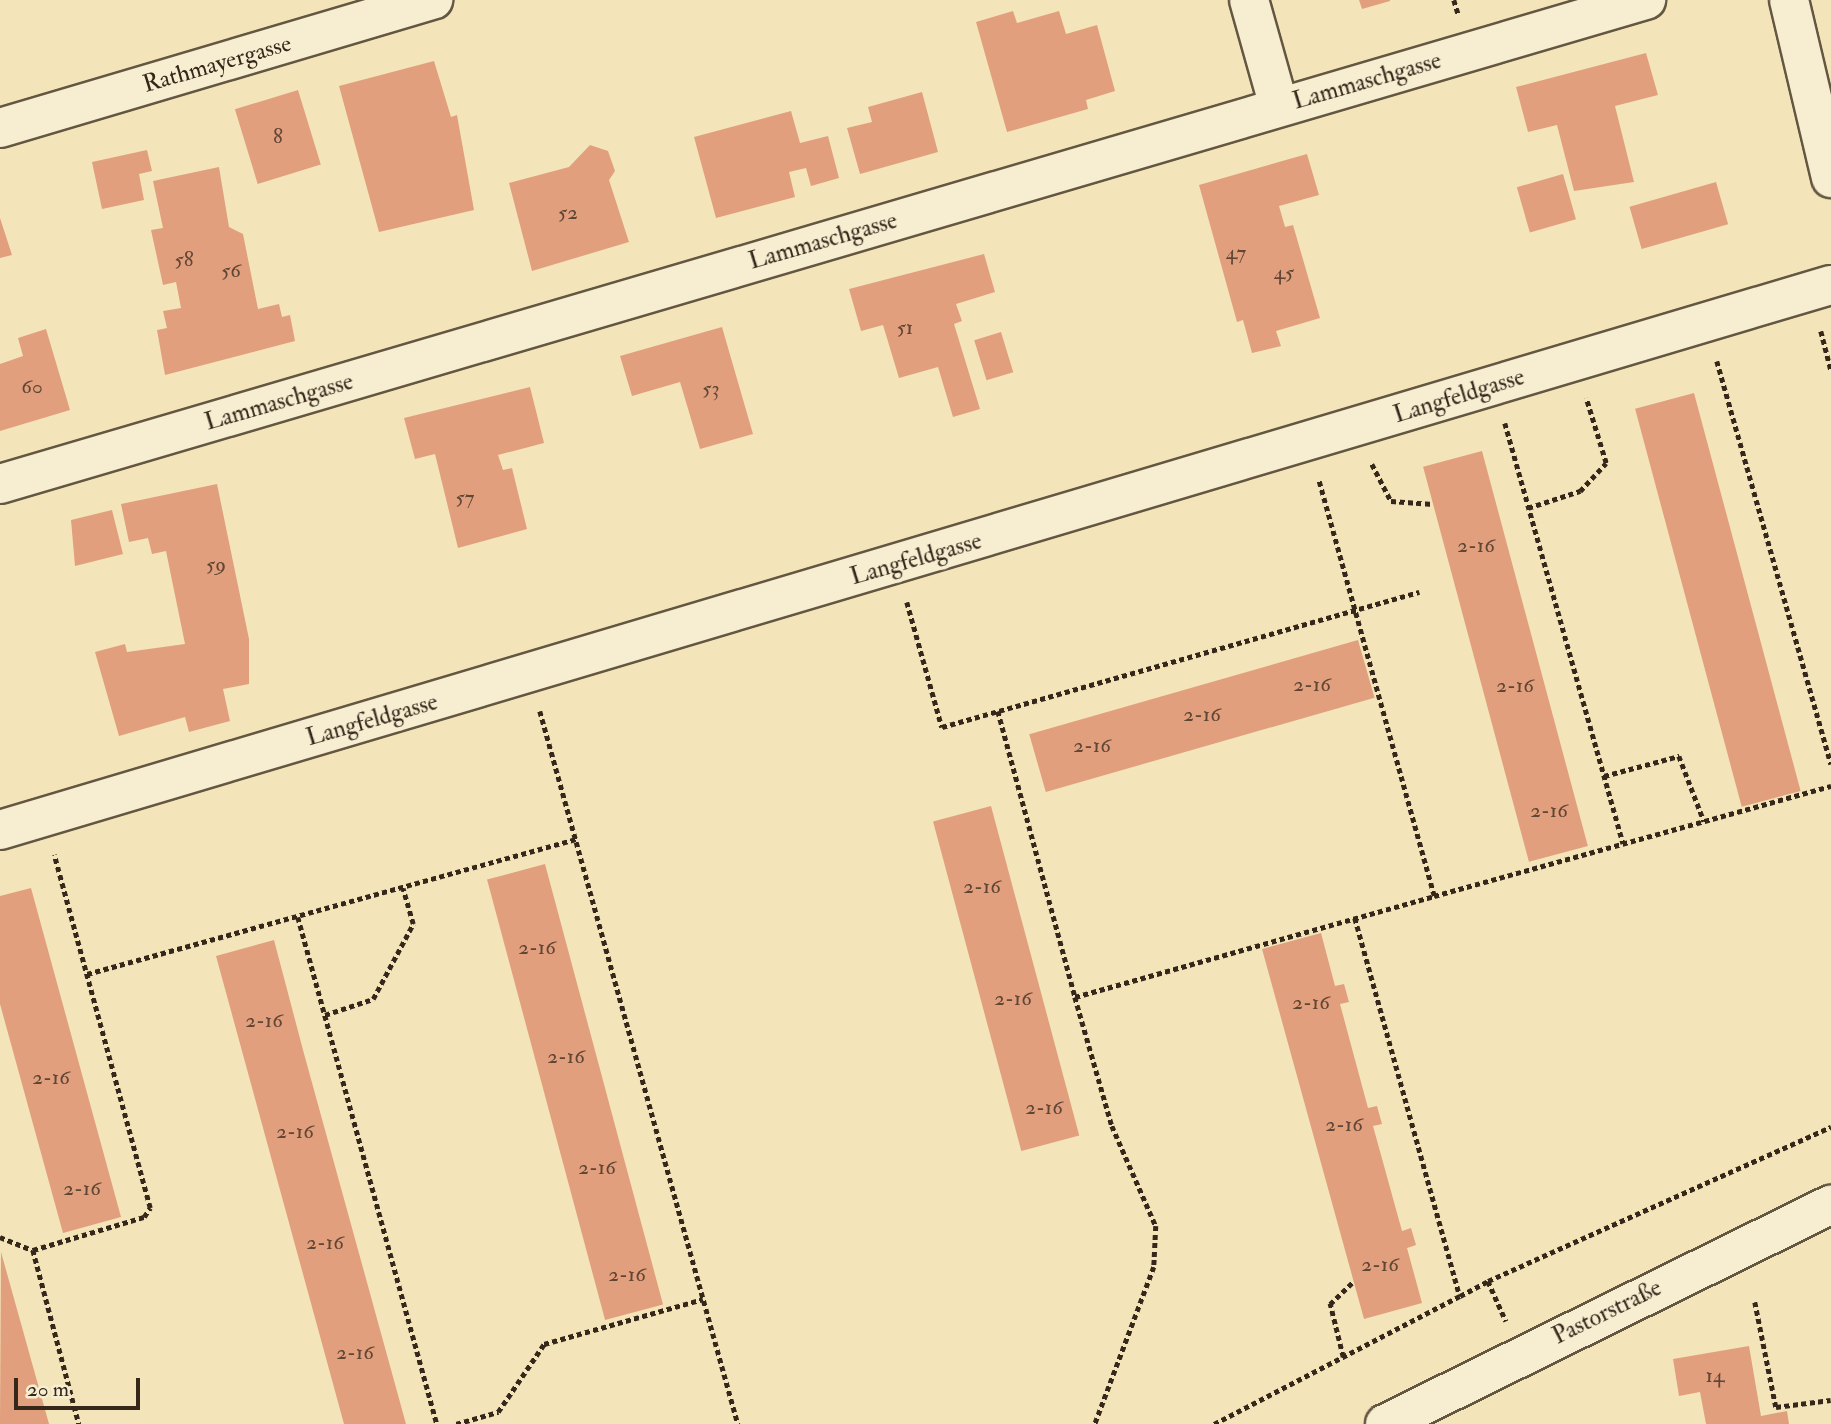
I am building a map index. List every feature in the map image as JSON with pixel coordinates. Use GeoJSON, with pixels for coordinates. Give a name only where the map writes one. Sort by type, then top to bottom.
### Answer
{"type":"FeatureCollection","features":[{"type":"Feature","properties":{"kind":"street","name":"Rathmayergasse"},"geometry":{"type":"LineString","coordinates":[[0,128],[433,0]]}},
{"type":"Feature","properties":{"kind":"street"},"geometry":{"type":"LineString","coordinates":[[1250,0],[1279,107]]}},
{"type":"Feature","properties":{"kind":"street","name":"Lammaschgasse"},"geometry":{"type":"LineString","coordinates":[[0,484],[1646,0]]}},
{"type":"Feature","properties":{"kind":"street"},"geometry":{"type":"LineString","coordinates":[[1789,0],[1831,177]]}},
{"type":"Feature","properties":{"kind":"street","name":"Langfeldgasse"},"geometry":{"type":"LineString","coordinates":[[0,830],[1308,443],[1706,320],[1831,285]]}},
{"type":"Feature","properties":{"kind":"street","name":"Pastorstraße"},"geometry":{"type":"LineString","coordinates":[[1385,1424],[1520,1353],[1831,1205]]}},
{"type":"Feature","properties":{"kind":"path"},"geometry":{"type":"LineString","coordinates":[[1706,320],[1831,764]]}},
{"type":"Feature","properties":{"kind":"path"},"geometry":{"type":"LineString","coordinates":[[1528,508],[1580,491],[1606,463],[1575,361]]}},
{"type":"Feature","properties":{"kind":"path"},"geometry":{"type":"LineString","coordinates":[[1494,386],[1623,844]]}},
{"type":"Feature","properties":{"kind":"path"},"geometry":{"type":"LineString","coordinates":[[1360,426],[1379,488],[1391,501],[1433,504]]}},
{"type":"Feature","properties":{"kind":"path"},"geometry":{"type":"LineString","coordinates":[[1308,443],[1434,896]]}},
{"type":"Feature","properties":{"kind":"path"},"geometry":{"type":"LineString","coordinates":[[896,565],[942,727],[1419,592]]}},
{"type":"Feature","properties":{"kind":"path"},"geometry":{"type":"LineString","coordinates":[[530,673],[738,1424]]}},
{"type":"Feature","properties":{"kind":"path"},"geometry":{"type":"LineString","coordinates":[[998,711],[1112,1126],[1156,1226],[1154,1267],[1095,1424]]}},
{"type":"Feature","properties":{"kind":"path"},"geometry":{"type":"LineString","coordinates":[[1604,776],[1679,756],[1704,821]]}},
{"type":"Feature","properties":{"kind":"path"},"geometry":{"type":"LineString","coordinates":[[1075,997],[1831,786]]}},
{"type":"Feature","properties":{"kind":"path"},"geometry":{"type":"LineString","coordinates":[[0,1237],[33,1250],[144,1217],[150,1208],[44,817]]}},
{"type":"Feature","properties":{"kind":"path"},"geometry":{"type":"LineString","coordinates":[[87,974],[576,839]]}},
{"type":"Feature","properties":{"kind":"path"},"geometry":{"type":"LineString","coordinates":[[324,1015],[373,999],[412,924],[403,887]]}},
{"type":"Feature","properties":{"kind":"path"},"geometry":{"type":"LineString","coordinates":[[298,916],[437,1424]]}},
{"type":"Feature","properties":{"kind":"path"},"geometry":{"type":"LineString","coordinates":[[1354,918],[1460,1296]]}},
{"type":"Feature","properties":{"kind":"path"},"geometry":{"type":"LineString","coordinates":[[1214,1424],[1488,1281],[1831,1127]]}},
{"type":"Feature","properties":{"kind":"path"},"geometry":{"type":"LineString","coordinates":[[33,1250],[79,1424]]}},
{"type":"Feature","properties":{"kind":"path"},"geometry":{"type":"LineString","coordinates":[[1488,1281],[1520,1353]]}},
{"type":"Feature","properties":{"kind":"path"},"geometry":{"type":"LineString","coordinates":[[1343,1357],[1330,1304],[1353,1282]]}},
{"type":"Feature","properties":{"kind":"path"},"geometry":{"type":"LineString","coordinates":[[456,1424],[498,1412],[544,1344],[703,1299]]}},
{"type":"Feature","properties":{"kind":"path"},"geometry":{"type":"LineString","coordinates":[[1755,1302],[1776,1406],[1831,1400]]}},
{"type":"Feature","properties":{"kind":"building"},"geometry":{"type":"Polygon","coordinates":[[[1359,0],[1390,0],[1390,1],[1362,9],[1359,0]]]}},
{"type":"Feature","properties":{"kind":"building"},"geometry":{"type":"Polygon","coordinates":[[[1013,11],[1017,23],[1059,11],[1066,34],[1097,25],[1115,91],[1086,100],[1088,109],[1007,132],[976,22],[1013,11]]]}},
{"type":"Feature","properties":{"kind":"building"},"geometry":{"type":"Polygon","coordinates":[[[1646,53],[1658,95],[1615,106],[1634,182],[1574,191],[1557,125],[1528,132],[1516,87],[1646,53]]]}},
{"type":"Feature","properties":{"kind":"building"},"geometry":{"type":"Polygon","coordinates":[[[434,61],[451,117],[457,115],[474,210],[379,232],[339,86],[434,61]]]}},
{"type":"Feature","properties":{"kind":"building"},"geometry":{"type":"Polygon","coordinates":[[[298,90],[321,165],[258,184],[235,109],[298,90]]]}},
{"type":"Feature","properties":{"kind":"building"},"geometry":{"type":"Polygon","coordinates":[[[922,92],[938,152],[860,174],[847,128],[872,122],[868,107],[922,92]]]}},
{"type":"Feature","properties":{"kind":"building"},"geometry":{"type":"Polygon","coordinates":[[[791,111],[800,143],[828,136],[839,178],[811,186],[806,168],[789,172],[795,197],[716,218],[694,137],[791,111]]]}},
{"type":"Feature","properties":{"kind":"building"},"geometry":{"type":"Polygon","coordinates":[[[590,145],[608,151],[615,171],[609,180],[629,242],[532,271],[509,183],[569,167],[590,145]]]}},
{"type":"Feature","properties":{"kind":"building"},"geometry":{"type":"Polygon","coordinates":[[[147,150],[152,171],[139,174],[144,200],[102,209],[92,162],[147,150]]]}},
{"type":"Feature","properties":{"kind":"building"},"geometry":{"type":"Polygon","coordinates":[[[1307,154],[1319,195],[1279,206],[1285,227],[1293,225],[1320,318],[1276,331],[1281,346],[1252,353],[1243,320],[1237,322],[1199,185],[1307,154]]]}},
{"type":"Feature","properties":{"kind":"building"},"geometry":{"type":"Polygon","coordinates":[[[219,167],[229,227],[243,234],[258,309],[279,304],[282,317],[290,315],[295,341],[165,375],[157,330],[167,328],[163,311],[181,308],[176,282],[163,285],[151,230],[163,228],[153,181],[219,167]]]}},
{"type":"Feature","properties":{"kind":"building"},"geometry":{"type":"Polygon","coordinates":[[[1563,174],[1576,219],[1530,232],[1517,187],[1563,174]]]}},
{"type":"Feature","properties":{"kind":"building"},"geometry":{"type":"Polygon","coordinates":[[[1716,182],[1728,224],[1642,249],[1629,207],[1716,182]]]}},
{"type":"Feature","properties":{"kind":"building"},"geometry":{"type":"Polygon","coordinates":[[[0,218],[12,255],[0,258],[0,218]]]}},
{"type":"Feature","properties":{"kind":"building"},"geometry":{"type":"Polygon","coordinates":[[[984,254],[995,292],[956,304],[962,321],[954,324],[980,409],[953,417],[938,367],[899,378],[883,325],[861,331],[849,289],[984,254]]]}},
{"type":"Feature","properties":{"kind":"building"},"geometry":{"type":"Polygon","coordinates":[[[722,327],[753,434],[700,449],[680,382],[632,396],[620,356],[722,327]]]}},
{"type":"Feature","properties":{"kind":"building"},"geometry":{"type":"Polygon","coordinates":[[[46,329],[70,410],[0,431],[0,364],[23,356],[18,338],[46,329]]]}},
{"type":"Feature","properties":{"kind":"building"},"geometry":{"type":"Polygon","coordinates":[[[1001,332],[1013,372],[987,380],[974,340],[1001,332]]]}},
{"type":"Feature","properties":{"kind":"building"},"geometry":{"type":"Polygon","coordinates":[[[530,387],[544,443],[498,455],[503,470],[512,468],[527,529],[458,548],[435,454],[415,459],[404,418],[530,387]]]}},
{"type":"Feature","properties":{"kind":"building"},"geometry":{"type":"Polygon","coordinates":[[[1694,393],[1801,791],[1742,807],[1635,409],[1694,393]]]}},
{"type":"Feature","properties":{"kind":"building"},"geometry":{"type":"Polygon","coordinates":[[[1482,451],[1588,846],[1529,862],[1423,467],[1482,451]]]}},
{"type":"Feature","properties":{"kind":"building"},"geometry":{"type":"Polygon","coordinates":[[[217,484],[249,639],[249,684],[223,689],[230,721],[189,732],[185,717],[119,736],[95,652],[125,644],[127,652],[185,644],[166,551],[152,554],[148,538],[129,542],[121,504],[217,484]]]}},
{"type":"Feature","properties":{"kind":"building"},"geometry":{"type":"Polygon","coordinates":[[[112,510],[123,554],[75,566],[71,520],[112,510]]]}},
{"type":"Feature","properties":{"kind":"building"},"geometry":{"type":"Polygon","coordinates":[[[1358,640],[1375,698],[1046,792],[1029,734],[1358,640]]]}},
{"type":"Feature","properties":{"kind":"building"},"geometry":{"type":"Polygon","coordinates":[[[991,806],[1079,1135],[1021,1151],[933,822],[991,806]]]}},
{"type":"Feature","properties":{"kind":"building"},"geometry":{"type":"Polygon","coordinates":[[[545,864],[663,1304],[605,1320],[487,880],[545,864]]]}},
{"type":"Feature","properties":{"kind":"building"},"geometry":{"type":"Polygon","coordinates":[[[31,888],[121,1217],[63,1233],[0,1004],[0,896],[31,888]]]}},
{"type":"Feature","properties":{"kind":"building"},"geometry":{"type":"Polygon","coordinates":[[[1321,933],[1335,986],[1344,984],[1349,1002],[1340,1004],[1368,1108],[1377,1106],[1382,1124],[1373,1126],[1402,1231],[1411,1228],[1416,1245],[1407,1248],[1422,1303],[1364,1319],[1262,949],[1321,933]]]}},
{"type":"Feature","properties":{"kind":"building"},"geometry":{"type":"Polygon","coordinates":[[[274,940],[406,1424],[344,1424],[216,956],[274,940]]]}},
{"type":"Feature","properties":{"kind":"building"},"geometry":{"type":"Polygon","coordinates":[[[1,1252],[20,1320],[49,1424],[0,1424],[1,1252]]]}},
{"type":"Feature","properties":{"kind":"building"},"geometry":{"type":"Polygon","coordinates":[[[1749,1346],[1761,1416],[1787,1411],[1789,1424],[1706,1424],[1700,1392],[1679,1396],[1673,1359],[1749,1346]]]}}]}
